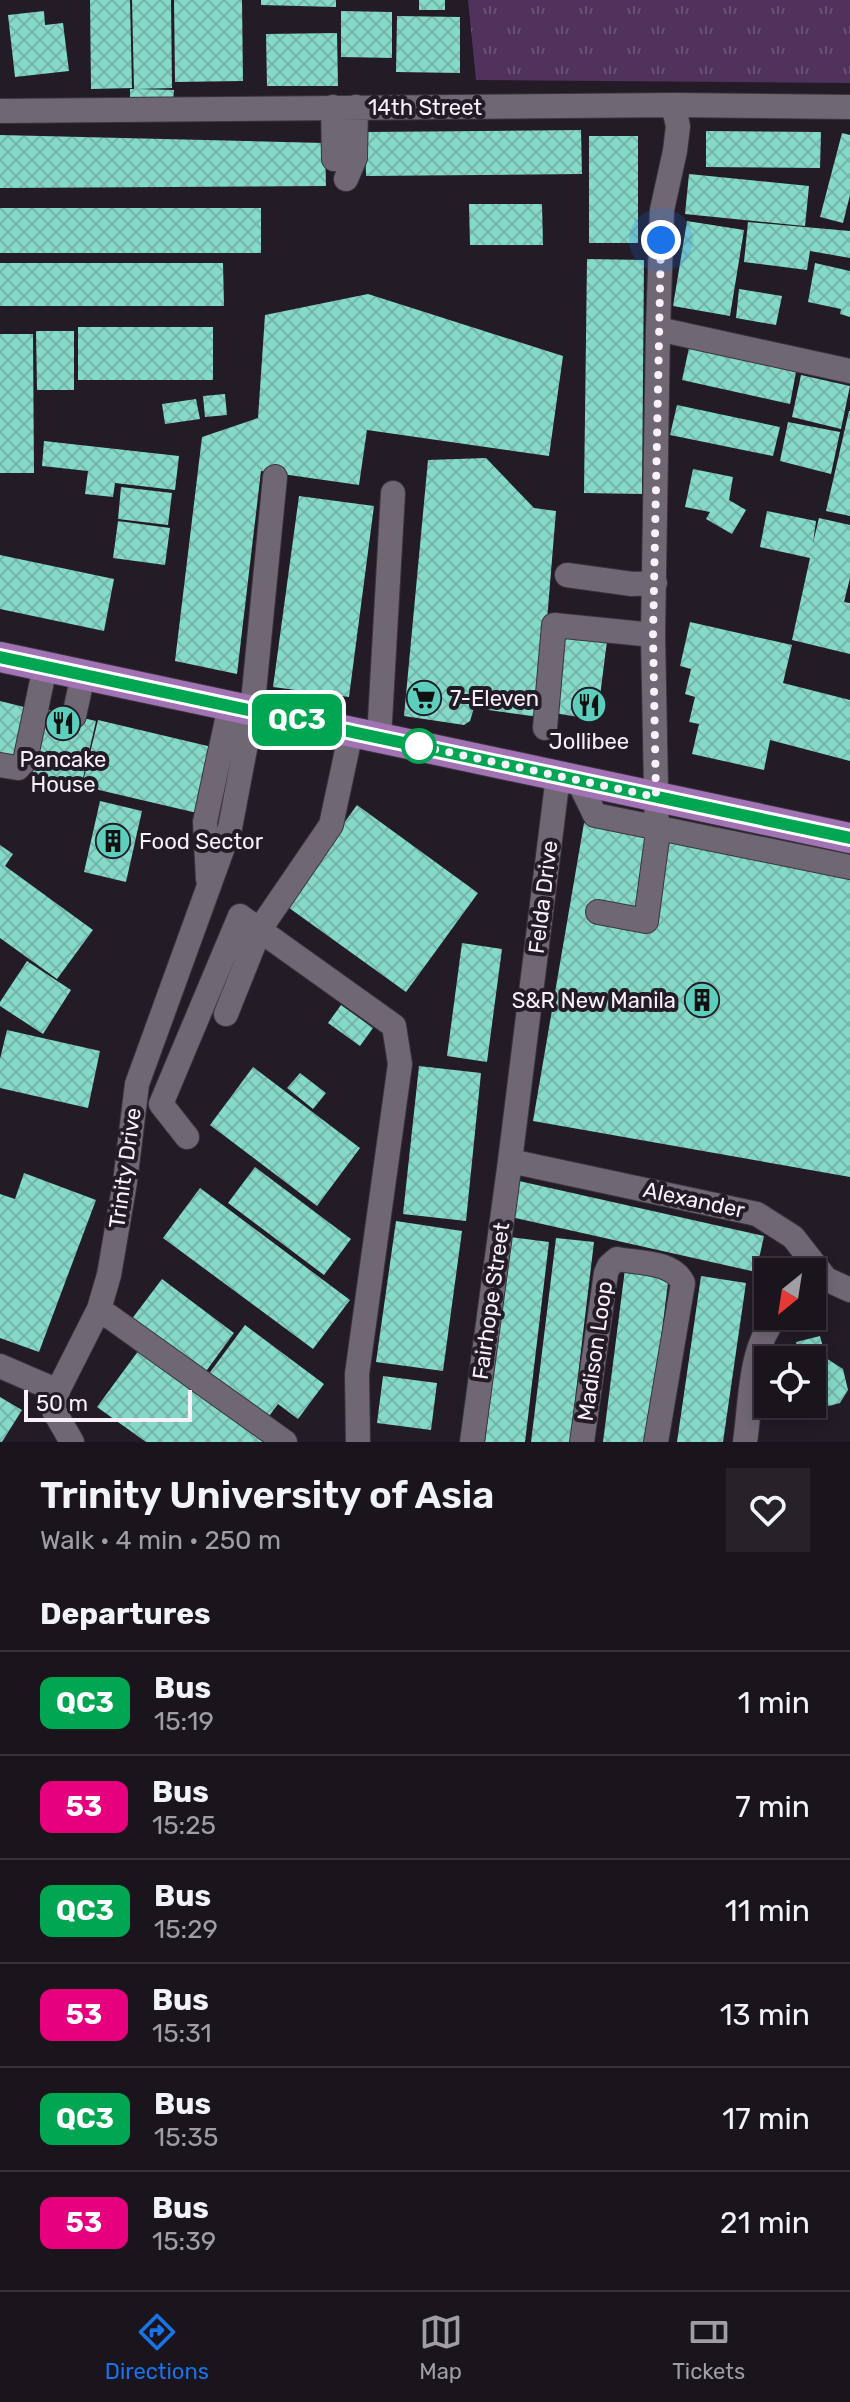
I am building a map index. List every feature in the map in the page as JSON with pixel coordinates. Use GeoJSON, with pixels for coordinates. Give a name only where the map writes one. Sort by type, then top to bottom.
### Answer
{"type":"FeatureCollection","features":[{"type":"Feature","properties":{"kind":"main road"},"geometry":{"type":"LineString","coordinates":[[0,657],[850,838]]}},
{"type":"Feature","properties":{"kind":"street","name":"14th Street"},"geometry":{"type":"LineString","coordinates":[[0,111],[673,105],[850,107]]}},
{"type":"Feature","properties":{"kind":"street"},"geometry":{"type":"LineString","coordinates":[[598,912],[646,921],[657,834],[653,635],[658,329],[662,210],[678,126],[673,105]]}},
{"type":"Feature","properties":{"kind":"street"},"geometry":{"type":"LineString","coordinates":[[340,169],[355,158],[344,107]]}},
{"type":"Feature","properties":{"kind":"street"},"geometry":{"type":"LineString","coordinates":[[658,329],[850,371]]}},
{"type":"Feature","properties":{"kind":"street","name":"Trinity Drive"},"geometry":{"type":"LineString","coordinates":[[58,1391],[99,1309],[109,1275],[125,1182],[137,1084],[209,889],[205,822],[241,709],[275,477]]}},
{"type":"Feature","properties":{"kind":"street"},"geometry":{"type":"LineString","coordinates":[[226,1014],[260,929],[331,825],[365,735],[393,493]]}},
{"type":"Feature","properties":{"kind":"street"},"geometry":{"type":"LineString","coordinates":[[567,575],[632,584],[655,583]]}},
{"type":"Feature","properties":{"kind":"street"},"geometry":{"type":"LineString","coordinates":[[545,728],[554,625],[653,635]]}},
{"type":"Feature","properties":{"kind":"street"},"geometry":{"type":"LineString","coordinates":[[0,765],[18,768],[25,761],[45,667]]}},
{"type":"Feature","properties":{"kind":"street"},"geometry":{"type":"LineString","coordinates":[[74,716],[83,675]]}},
{"type":"Feature","properties":{"kind":"street"},"geometry":{"type":"LineString","coordinates":[[568,778],[595,815],[657,834],[850,867]]}},
{"type":"Feature","properties":{"kind":"street","name":"Felda Drive"},"geometry":{"type":"LineString","coordinates":[[510,1161],[568,778]]}},
{"type":"Feature","properties":{"kind":"street"},"geometry":{"type":"LineString","coordinates":[[187,1137],[161,1104],[240,916],[394,1026],[400,1064],[357,1374],[358,1442]]}},
{"type":"Feature","properties":{"kind":"street","name":"Alexander"},"geometry":{"type":"LineString","coordinates":[[510,1161],[757,1214],[793,1237],[805,1258]]}},
{"type":"Feature","properties":{"kind":"street","name":"Fairhope Street"},"geometry":{"type":"LineString","coordinates":[[472,1442],[510,1161]]}},
{"type":"Feature","properties":{"kind":"street","name":"Madison Loop"},"geometry":{"type":"LineString","coordinates":[[582,1442],[606,1273],[617,1259],[670,1268],[679,1274],[683,1283],[656,1442]]}},
{"type":"Feature","properties":{"kind":"street"},"geometry":{"type":"LineString","coordinates":[[826,1280],[850,1270]]}},
{"type":"Feature","properties":{"kind":"street","name":"Alexander"},"geometry":{"type":"LineString","coordinates":[[826,1285],[850,1290]]}},
{"type":"Feature","properties":{"kind":"street"},"geometry":{"type":"LineString","coordinates":[[99,1309],[285,1442]]}},
{"type":"Feature","properties":{"kind":"street"},"geometry":{"type":"LineString","coordinates":[[745,1442],[757,1360],[767,1330]]}},
{"type":"Feature","properties":{"kind":"street"},"geometry":{"type":"LineString","coordinates":[[0,1366],[58,1391],[54,1398],[54,1411],[73,1440]]}},
{"type":"Feature","properties":{"kind":"green space"},"geometry":{"type":"Polygon","coordinates":[[[468,0],[850,0],[850,83],[476,80],[468,0]]]}},
{"type":"Feature","properties":{"kind":"building"},"geometry":{"type":"Polygon","coordinates":[[[90,0],[130,0],[132,88],[91,89],[90,0]]]}},
{"type":"Feature","properties":{"kind":"building"},"geometry":{"type":"Polygon","coordinates":[[[132,0],[171,0],[172,88],[137,89],[174,90],[173,102],[130,101],[130,89],[134,89],[132,0]]]}},
{"type":"Feature","properties":{"kind":"building"},"geometry":{"type":"Polygon","coordinates":[[[174,0],[242,0],[243,81],[175,82],[174,0]]]}},
{"type":"Feature","properties":{"kind":"building"},"geometry":{"type":"Polygon","coordinates":[[[261,0],[336,0],[336,7],[261,5],[261,0]]]}},
{"type":"Feature","properties":{"kind":"building"},"geometry":{"type":"Polygon","coordinates":[[[419,0],[445,0],[445,10],[419,10],[419,0]]]}},
{"type":"Feature","properties":{"kind":"building"},"geometry":{"type":"Polygon","coordinates":[[[44,11],[45,25],[63,23],[69,71],[15,77],[8,15],[44,11]]]}},
{"type":"Feature","properties":{"kind":"building"},"geometry":{"type":"Polygon","coordinates":[[[341,11],[392,12],[392,58],[341,57],[341,11]]]}},
{"type":"Feature","properties":{"kind":"building"},"geometry":{"type":"Polygon","coordinates":[[[397,16],[460,17],[460,73],[396,72],[397,16]]]}},
{"type":"Feature","properties":{"kind":"building"},"geometry":{"type":"Polygon","coordinates":[[[337,33],[338,86],[267,86],[266,34],[337,33]]]}},
{"type":"Feature","properties":{"kind":"building"},"geometry":{"type":"Polygon","coordinates":[[[581,130],[582,174],[366,176],[365,132],[581,130]]]}},
{"type":"Feature","properties":{"kind":"building"},"geometry":{"type":"Polygon","coordinates":[[[706,131],[821,132],[820,168],[706,167],[706,131]]]}},
{"type":"Feature","properties":{"kind":"building"},"geometry":{"type":"Polygon","coordinates":[[[842,133],[850,135],[850,195],[843,223],[820,217],[842,133]]]}},
{"type":"Feature","properties":{"kind":"building"},"geometry":{"type":"Polygon","coordinates":[[[0,135],[325,143],[326,186],[0,188],[0,135]]]}},
{"type":"Feature","properties":{"kind":"building"},"geometry":{"type":"Polygon","coordinates":[[[589,136],[638,136],[638,243],[589,243],[589,136]]]}},
{"type":"Feature","properties":{"kind":"building"},"geometry":{"type":"Polygon","coordinates":[[[689,174],[809,186],[805,226],[685,214],[689,174]]]}},
{"type":"Feature","properties":{"kind":"building"},"geometry":{"type":"Polygon","coordinates":[[[469,204],[542,204],[543,245],[470,245],[469,204]]]}},
{"type":"Feature","properties":{"kind":"building"},"geometry":{"type":"Polygon","coordinates":[[[0,208],[261,208],[261,253],[0,253],[0,208]]]}},
{"type":"Feature","properties":{"kind":"building"},"geometry":{"type":"Polygon","coordinates":[[[687,221],[744,230],[730,316],[673,306],[687,221]]]}},
{"type":"Feature","properties":{"kind":"building"},"geometry":{"type":"Polygon","coordinates":[[[748,222],[850,231],[850,258],[810,251],[807,270],[744,262],[748,222]]]}},
{"type":"Feature","properties":{"kind":"building"},"geometry":{"type":"Polygon","coordinates":[[[587,259],[644,260],[642,494],[584,493],[587,259]]]}},
{"type":"Feature","properties":{"kind":"building"},"geometry":{"type":"Polygon","coordinates":[[[0,263],[223,263],[224,306],[0,306],[0,263]]]}},
{"type":"Feature","properties":{"kind":"building"},"geometry":{"type":"Polygon","coordinates":[[[815,263],[850,271],[850,317],[840,314],[841,309],[808,302],[815,263]]]}},
{"type":"Feature","properties":{"kind":"building"},"geometry":{"type":"Polygon","coordinates":[[[739,289],[782,296],[776,325],[736,318],[739,289]]]}},
{"type":"Feature","properties":{"kind":"building"},"geometry":{"type":"Polygon","coordinates":[[[368,294],[563,356],[549,456],[367,430],[359,485],[261,471],[237,674],[175,661],[202,437],[258,418],[265,315],[368,294]]]}},
{"type":"Feature","properties":{"kind":"building"},"geometry":{"type":"Polygon","coordinates":[[[78,327],[213,327],[213,380],[78,380],[78,327]]]}},
{"type":"Feature","properties":{"kind":"building"},"geometry":{"type":"Polygon","coordinates":[[[36,331],[74,331],[74,390],[37,390],[36,331]]]}},
{"type":"Feature","properties":{"kind":"building"},"geometry":{"type":"Polygon","coordinates":[[[0,334],[33,334],[34,473],[0,473],[0,334]]]}},
{"type":"Feature","properties":{"kind":"building"},"geometry":{"type":"Polygon","coordinates":[[[689,348],[796,372],[790,404],[682,380],[689,348]]]}},
{"type":"Feature","properties":{"kind":"building"},"geometry":{"type":"Polygon","coordinates":[[[801,375],[850,386],[841,429],[792,417],[801,375]]]}},
{"type":"Feature","properties":{"kind":"building"},"geometry":{"type":"Polygon","coordinates":[[[225,394],[227,415],[205,417],[203,396],[225,394]]]}},
{"type":"Feature","properties":{"kind":"building"},"geometry":{"type":"Polygon","coordinates":[[[196,399],[200,419],[165,424],[162,404],[196,399]]]}},
{"type":"Feature","properties":{"kind":"building"},"geometry":{"type":"Polygon","coordinates":[[[677,405],[780,427],[773,456],[670,435],[677,405]]]}},
{"type":"Feature","properties":{"kind":"building"},"geometry":{"type":"Polygon","coordinates":[[[850,411],[850,516],[826,511],[850,411]]]}},
{"type":"Feature","properties":{"kind":"building"},"geometry":{"type":"Polygon","coordinates":[[[788,422],[840,432],[831,474],[780,461],[788,422]]]}},
{"type":"Feature","properties":{"kind":"building"},"geometry":{"type":"Polygon","coordinates":[[[44,441],[179,456],[175,490],[115,483],[113,497],[85,494],[88,471],[42,466],[44,441]]]}},
{"type":"Feature","properties":{"kind":"building"},"geometry":{"type":"Polygon","coordinates":[[[486,458],[534,508],[556,511],[539,717],[474,708],[470,721],[464,725],[404,716],[428,460],[486,458]]]}},
{"type":"Feature","properties":{"kind":"building"},"geometry":{"type":"Polygon","coordinates":[[[693,469],[733,477],[729,500],[746,510],[732,534],[706,519],[710,512],[685,507],[693,469]]]}},
{"type":"Feature","properties":{"kind":"building"},"geometry":{"type":"Polygon","coordinates":[[[121,487],[172,493],[168,525],[118,519],[121,487]]]}},
{"type":"Feature","properties":{"kind":"building"},"geometry":{"type":"Polygon","coordinates":[[[299,496],[374,506],[349,697],[273,687],[299,496]]]}},
{"type":"Feature","properties":{"kind":"building"},"geometry":{"type":"Polygon","coordinates":[[[767,511],[816,521],[813,543],[819,518],[850,525],[850,578],[844,602],[850,603],[850,654],[792,640],[810,558],[760,547],[767,511]]]}},
{"type":"Feature","properties":{"kind":"building"},"geometry":{"type":"Polygon","coordinates":[[[118,521],[170,528],[165,565],[113,558],[118,521]]]}},
{"type":"Feature","properties":{"kind":"building"},"geometry":{"type":"Polygon","coordinates":[[[0,555],[114,579],[104,631],[0,609],[0,555]]]}},
{"type":"Feature","properties":{"kind":"building"},"geometry":{"type":"Polygon","coordinates":[[[690,622],[792,645],[783,683],[850,700],[850,761],[770,740],[764,770],[692,754],[699,724],[689,722],[695,697],[685,694],[691,669],[680,666],[690,622]]]}},
{"type":"Feature","properties":{"kind":"building"},"geometry":{"type":"Polygon","coordinates":[[[562,636],[607,641],[597,720],[554,713],[562,636]]]}},
{"type":"Feature","properties":{"kind":"building"},"geometry":{"type":"Polygon","coordinates":[[[0,701],[28,708],[16,759],[0,756],[0,701]]]}},
{"type":"Feature","properties":{"kind":"building"},"geometry":{"type":"Polygon","coordinates":[[[45,709],[96,721],[80,791],[29,779],[45,709]]]}},
{"type":"Feature","properties":{"kind":"building"},"geometry":{"type":"Polygon","coordinates":[[[98,720],[212,747],[197,813],[82,786],[98,720]]]}},
{"type":"Feature","properties":{"kind":"building","name":"Food Sector"},"geometry":{"type":"Polygon","coordinates":[[[100,801],[142,811],[126,882],[84,872],[100,801]]]}},
{"type":"Feature","properties":{"kind":"building"},"geometry":{"type":"Polygon","coordinates":[[[357,805],[478,893],[406,992],[285,905],[357,805]]]}},
{"type":"Feature","properties":{"kind":"building","name":"S&R New Manila"},"geometry":{"type":"Polygon","coordinates":[[[584,823],[850,879],[850,1177],[533,1121],[584,823]]]}},
{"type":"Feature","properties":{"kind":"building"},"geometry":{"type":"Polygon","coordinates":[[[0,845],[13,854],[5,866],[93,930],[57,979],[0,938],[0,845]]]}},
{"type":"Feature","properties":{"kind":"building"},"geometry":{"type":"Polygon","coordinates":[[[462,943],[502,949],[487,1062],[447,1056],[462,943]]]}},
{"type":"Feature","properties":{"kind":"building"},"geometry":{"type":"Polygon","coordinates":[[[27,961],[71,990],[43,1034],[0,1006],[27,961]]]}},
{"type":"Feature","properties":{"kind":"building"},"geometry":{"type":"Polygon","coordinates":[[[341,1005],[373,1028],[360,1046],[328,1023],[341,1005]]]}},
{"type":"Feature","properties":{"kind":"building"},"geometry":{"type":"Polygon","coordinates":[[[7,1030],[100,1051],[88,1108],[0,1088],[0,1059],[7,1030]]]}},
{"type":"Feature","properties":{"kind":"building"},"geometry":{"type":"Polygon","coordinates":[[[419,1066],[481,1073],[466,1221],[403,1214],[419,1066]]]}},
{"type":"Feature","properties":{"kind":"building"},"geometry":{"type":"Polygon","coordinates":[[[253,1067],[360,1148],[317,1206],[210,1125],[253,1067]]]}},
{"type":"Feature","properties":{"kind":"building"},"geometry":{"type":"Polygon","coordinates":[[[300,1073],[326,1093],[313,1109],[287,1088],[300,1073]]]}},
{"type":"Feature","properties":{"kind":"building"},"geometry":{"type":"Polygon","coordinates":[[[255,1167],[351,1239],[324,1275],[228,1203],[255,1167]]]}},
{"type":"Feature","properties":{"kind":"building"},"geometry":{"type":"Polygon","coordinates":[[[24,1173],[96,1200],[39,1352],[0,1338],[0,1194],[15,1199],[24,1173]]]}},
{"type":"Feature","properties":{"kind":"building"},"geometry":{"type":"Polygon","coordinates":[[[519,1181],[764,1236],[759,1258],[754,1258],[754,1272],[511,1217],[519,1181]]]}},
{"type":"Feature","properties":{"kind":"building"},"geometry":{"type":"Polygon","coordinates":[[[200,1188],[350,1300],[313,1349],[163,1238],[200,1188]]]}},
{"type":"Feature","properties":{"kind":"building"},"geometry":{"type":"Polygon","coordinates":[[[396,1221],[462,1231],[443,1371],[376,1362],[396,1221]]]}},
{"type":"Feature","properties":{"kind":"building"},"geometry":{"type":"Polygon","coordinates":[[[510,1237],[549,1242],[525,1442],[485,1442],[510,1237]]]}},
{"type":"Feature","properties":{"kind":"building"},"geometry":{"type":"Polygon","coordinates":[[[556,1238],[594,1242],[570,1442],[531,1442],[556,1238]]]}},
{"type":"Feature","properties":{"kind":"building"},"geometry":{"type":"Polygon","coordinates":[[[625,1269],[669,1275],[648,1442],[603,1442],[625,1269]]]}},
{"type":"Feature","properties":{"kind":"building"},"geometry":{"type":"Polygon","coordinates":[[[701,1276],[746,1283],[723,1442],[677,1442],[701,1276]]]}},
{"type":"Feature","properties":{"kind":"building"},"geometry":{"type":"Polygon","coordinates":[[[162,1279],[234,1333],[204,1374],[131,1320],[162,1279]]]}},
{"type":"Feature","properties":{"kind":"building"},"geometry":{"type":"Polygon","coordinates":[[[245,1325],[324,1384],[298,1419],[278,1404],[264,1423],[205,1379],[245,1325]]]}},
{"type":"Feature","properties":{"kind":"building"},"geometry":{"type":"Polygon","coordinates":[[[820,1336],[823,1346],[797,1346],[796,1342],[820,1336]]]}},
{"type":"Feature","properties":{"kind":"building"},"geometry":{"type":"Polygon","coordinates":[[[139,1350],[267,1442],[146,1442],[97,1407],[139,1350]]]}},
{"type":"Feature","properties":{"kind":"building"},"geometry":{"type":"Polygon","coordinates":[[[826,1358],[843,1369],[848,1390],[840,1403],[826,1404],[826,1358]]]}},
{"type":"Feature","properties":{"kind":"building"},"geometry":{"type":"Polygon","coordinates":[[[383,1376],[437,1383],[431,1430],[377,1423],[383,1376]]]}},
{"type":"Feature","properties":{"kind":"building"},"geometry":{"type":"Polygon","coordinates":[[[0,1397],[22,1410],[2,1442],[0,1442],[0,1397]]]}},
{"type":"Feature","properties":{"kind":"bus line","name":"QC3"},"geometry":{"type":"LineString","coordinates":[[0,657],[850,838]]}},
{"type":"Feature","properties":{"kind":"place","name":"7-Eleven"},"geometry":{"type":"Point","coordinates":[424,698]}},
{"type":"Feature","properties":{"kind":"place","name":"Jollibee"},"geometry":{"type":"Point","coordinates":[589,705]}},
{"type":"Feature","properties":{"kind":"place","name":"Pancake House"},"geometry":{"type":"Point","coordinates":[63,723]}},
{"type":"Feature","properties":{"kind":"place","name":"Food Sector"},"geometry":{"type":"Point","coordinates":[113,841]}},
{"type":"Feature","properties":{"kind":"place","name":"S&R New Manila"},"geometry":{"type":"Point","coordinates":[702,1000]}},
{"type":"Feature","properties":{"kind":"route"},"geometry":{"type":"LineString","coordinates":[[419,746],[406,743],[656,797],[653,635],[661,240]]}}]}
